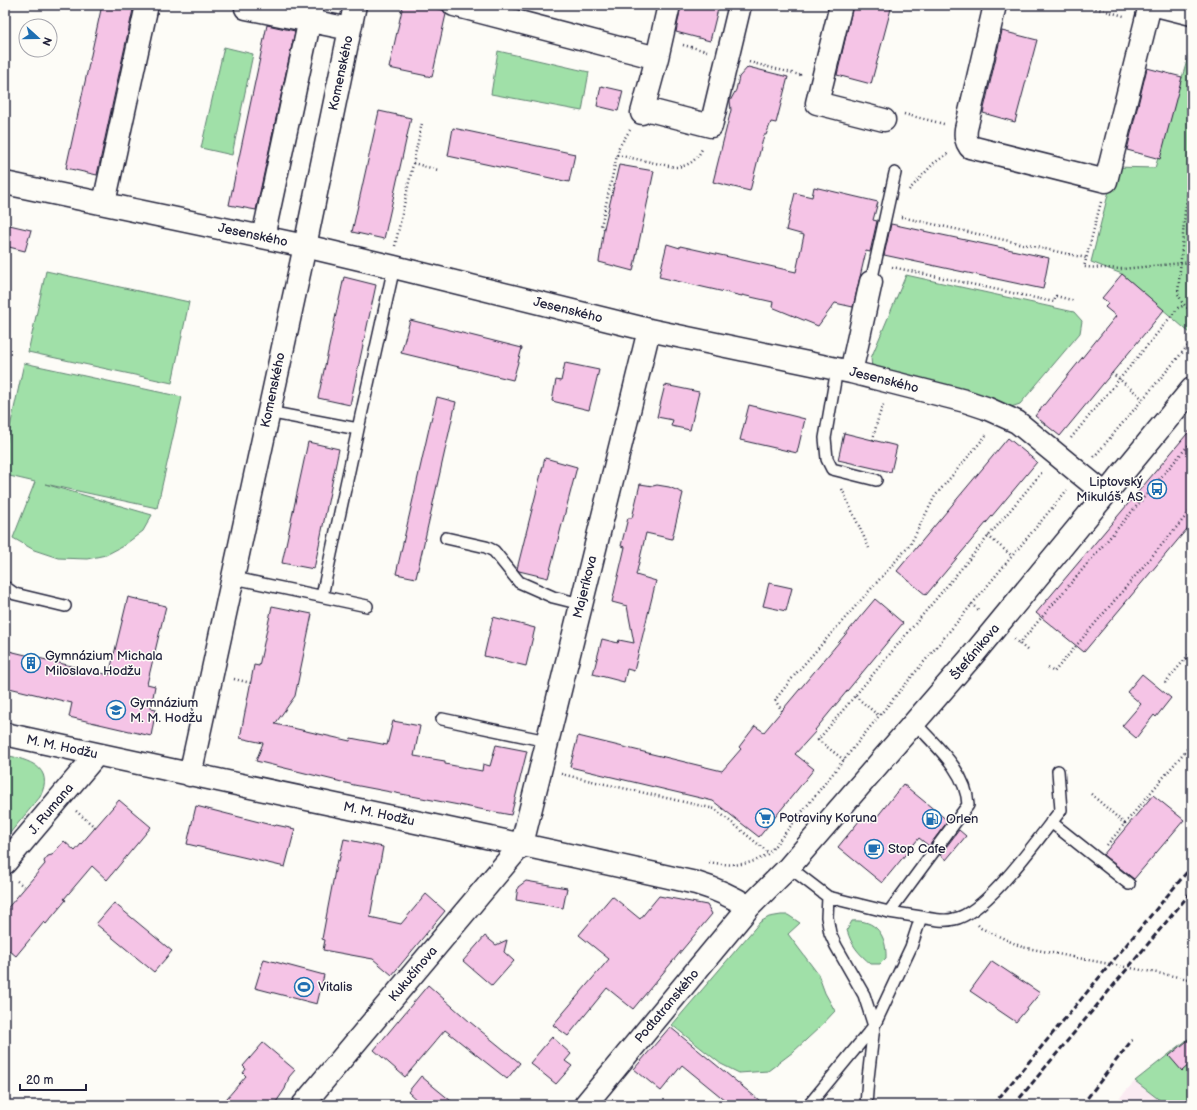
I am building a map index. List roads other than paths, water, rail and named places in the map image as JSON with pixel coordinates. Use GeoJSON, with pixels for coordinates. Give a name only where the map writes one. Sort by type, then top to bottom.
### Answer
{"type":"FeatureCollection","features":[{"type":"Feature","properties":{"kind":"street"},"geometry":{"type":"LineString","coordinates":[[104,203],[147,5]]}},
{"type":"Feature","properties":{"kind":"street","name":"Komenského"},"geometry":{"type":"LineString","coordinates":[[190,774],[234,578],[355,5]]}},
{"type":"Feature","properties":{"kind":"street"},"geometry":{"type":"LineString","coordinates":[[454,5],[531,14],[657,58]]}},
{"type":"Feature","properties":{"kind":"street"},"geometry":{"type":"LineString","coordinates":[[669,5],[647,112],[711,126],[740,5]]}},
{"type":"Feature","properties":{"kind":"street"},"geometry":{"type":"LineString","coordinates":[[840,5],[817,103],[884,120]]}},
{"type":"Feature","properties":{"kind":"street"},"geometry":{"type":"LineString","coordinates":[[995,5],[968,138],[1106,181],[1150,5]]}},
{"type":"Feature","properties":{"kind":"street"},"geometry":{"type":"LineString","coordinates":[[1156,5],[1192,14]]}},
{"type":"Feature","properties":{"kind":"street"},"geometry":{"type":"LineString","coordinates":[[246,8],[311,13],[350,29]]}},
{"type":"Feature","properties":{"kind":"street"},"geometry":{"type":"LineString","coordinates":[[263,237],[311,13]]}},
{"type":"Feature","properties":{"kind":"street","name":"Jesenského"},"geometry":{"type":"LineString","coordinates":[[5,183],[305,246],[393,266],[649,330],[844,370],[965,400],[1003,415],[1016,422],[1105,494]]}},
{"type":"Feature","properties":{"kind":"street"},"geometry":{"type":"LineString","coordinates":[[844,370],[873,273]]}},
{"type":"Feature","properties":{"kind":"street","name":"Majeríkova"},"geometry":{"type":"LineString","coordinates":[[522,844],[649,330]]}},
{"type":"Feature","properties":{"kind":"street","name":"Štefánikova"},"geometry":{"type":"LineString","coordinates":[[749,907],[788,867],[973,655],[1192,389]]}},
{"type":"Feature","properties":{"kind":"street","name":"M. M. Hodžu"},"geometry":{"type":"LineString","coordinates":[[5,734],[522,844],[696,883],[714,888],[749,907]]}},
{"type":"Feature","properties":{"kind":"street","name":"J. Rumana"},"geometry":{"type":"LineString","coordinates":[[5,863],[96,754]]}},
{"type":"Feature","properties":{"kind":"street","name":"Kukučínova"},"geometry":{"type":"LineString","coordinates":[[303,1105],[522,844]]}},
{"type":"Feature","properties":{"kind":"street","name":"Podtatranského"},"geometry":{"type":"LineString","coordinates":[[585,1105],[749,907]]}},
{"type":"Feature","properties":{"kind":"lane"},"geometry":{"type":"LineString","coordinates":[[873,273],[895,173]]}},
{"type":"Feature","properties":{"kind":"lane"},"geometry":{"type":"LineString","coordinates":[[322,596],[393,266]]}},
{"type":"Feature","properties":{"kind":"lane"},"geometry":{"type":"LineString","coordinates":[[844,370],[825,438],[827,459],[832,469],[876,480]]}},
{"type":"Feature","properties":{"kind":"lane"},"geometry":{"type":"LineString","coordinates":[[268,412],[358,429]]}},
{"type":"Feature","properties":{"kind":"lane"},"geometry":{"type":"LineString","coordinates":[[446,538],[486,547],[494,551],[519,582],[553,597],[581,604]]}},
{"type":"Feature","properties":{"kind":"lane"},"geometry":{"type":"LineString","coordinates":[[234,578],[367,606]]}},
{"type":"Feature","properties":{"kind":"lane"},"geometry":{"type":"LineString","coordinates":[[5,587],[15,594],[66,606]]}},
{"type":"Feature","properties":{"kind":"lane"},"geometry":{"type":"LineString","coordinates":[[442,719],[547,741]]}},
{"type":"Feature","properties":{"kind":"lane"},"geometry":{"type":"LineString","coordinates":[[889,912],[968,805],[968,794],[958,775],[946,757],[914,722]]}},
{"type":"Feature","properties":{"kind":"lane"},"geometry":{"type":"LineString","coordinates":[[788,867],[828,897],[889,912],[941,920],[954,919],[969,914],[985,902],[1061,810],[1058,771]]}},
{"type":"Feature","properties":{"kind":"lane"},"geometry":{"type":"LineString","coordinates":[[1051,822],[1129,884]]}},
{"type":"Feature","properties":{"kind":"lane"},"geometry":{"type":"LineString","coordinates":[[828,897],[827,917],[830,933],[864,995],[874,1026],[866,1105]]}},
{"type":"Feature","properties":{"kind":"lane"},"geometry":{"type":"LineString","coordinates":[[809,1105],[874,1026],[911,947],[921,917]]}},
{"type":"Feature","properties":{"kind":"railway"},"geometry":{"type":"LineString","coordinates":[[993,1105],[1192,866]]}},
{"type":"Feature","properties":{"kind":"railway"},"geometry":{"type":"LineString","coordinates":[[1014,1105],[1192,891]]}},
{"type":"Feature","properties":{"kind":"railway"},"geometry":{"type":"LineString","coordinates":[[1082,1105],[1132,1040]]}},
{"type":"Feature","properties":{"kind":"place","name":"Liptovský Mikuláš, AS"},"geometry":{"type":"Point","coordinates":[1157,489]}},
{"type":"Feature","properties":{"kind":"place","name":"Gymnázium Michala Miloslava Hodžu"},"geometry":{"type":"Point","coordinates":[31,663]}},
{"type":"Feature","properties":{"kind":"place","name":"Gymnázium M. M. Hodžu"},"geometry":{"type":"Point","coordinates":[116,710]}},
{"type":"Feature","properties":{"kind":"place","name":"Potraviny Koruna"},"geometry":{"type":"Point","coordinates":[765,818]}},
{"type":"Feature","properties":{"kind":"place","name":"Orlen"},"geometry":{"type":"Point","coordinates":[932,819]}},
{"type":"Feature","properties":{"kind":"place","name":"Stop Cafe"},"geometry":{"type":"Point","coordinates":[874,849]}},
{"type":"Feature","properties":{"kind":"place","name":"Vitalis"},"geometry":{"type":"Point","coordinates":[304,987]}}]}
